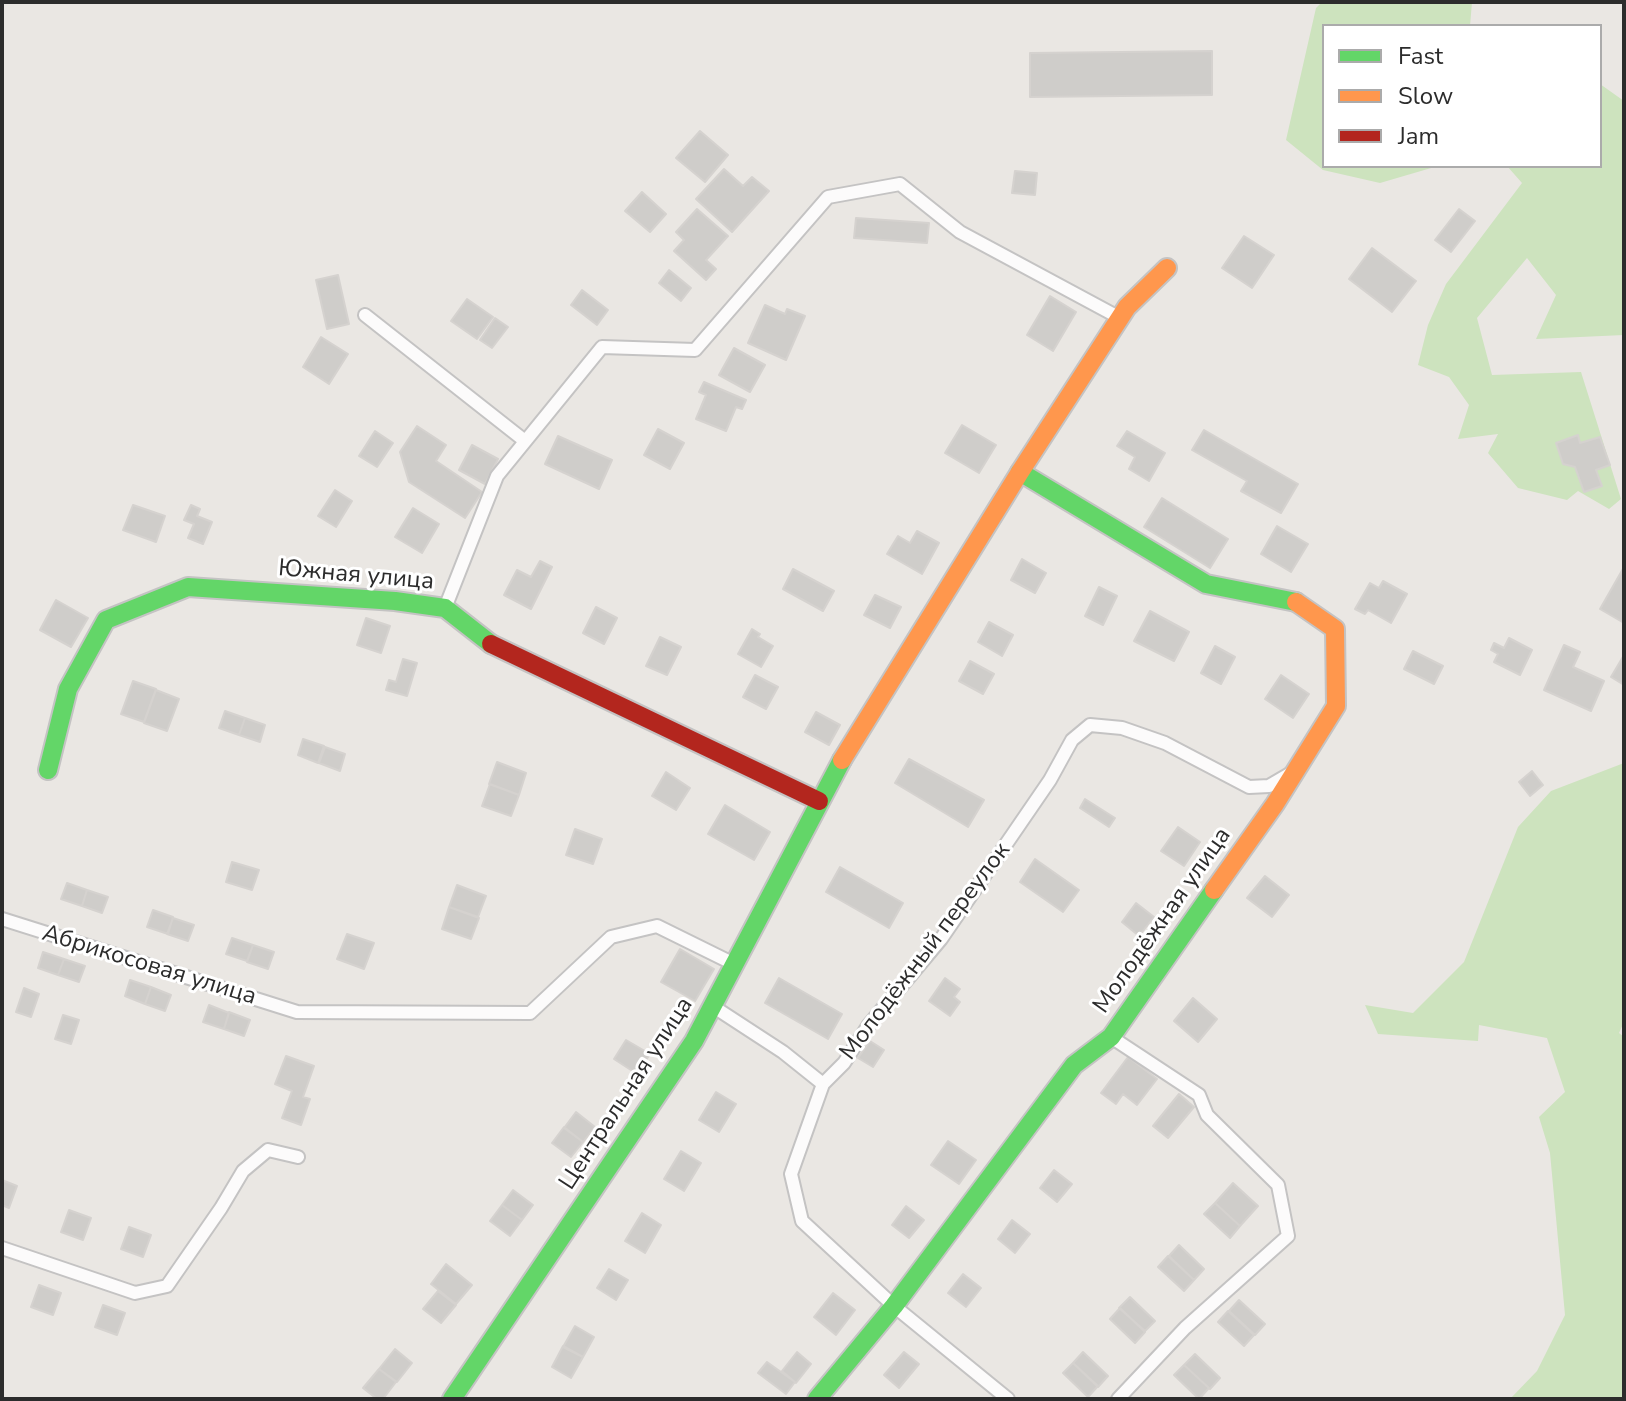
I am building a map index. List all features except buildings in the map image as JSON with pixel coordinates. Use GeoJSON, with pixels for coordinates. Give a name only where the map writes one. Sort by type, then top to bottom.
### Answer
{"type":"FeatureCollection","features":[{"type":"Feature","properties":{"kind":"street"},"geometry":{"type":"LineString","coordinates":[[445,608],[497,476],[602,347],[695,350],[828,197],[900,184],[960,232],[1120,318]]}},
{"type":"Feature","properties":{"kind":"street","name":"Центральная улица"},"geometry":{"type":"LineString","coordinates":[[452,1399],[714,1007],[819,801],[1020,472],[1127,307],[1167,268]]}},
{"type":"Feature","properties":{"kind":"street"},"geometry":{"type":"LineString","coordinates":[[365,315],[525,441]]}},
{"type":"Feature","properties":{"kind":"street","name":"Молодёжная улица"},"geometry":{"type":"LineString","coordinates":[[817,1399],[894,1306],[1074,1065],[1111,1037],[1296,770],[1336,706],[1335,629],[1293,600],[1206,584],[1020,472]]}},
{"type":"Feature","properties":{"kind":"street","name":"Южная улица"},"geometry":{"type":"LineString","coordinates":[[48,770],[68,689],[106,620],[188,587],[395,601],[445,608],[496,648],[819,801]]}},
{"type":"Feature","properties":{"kind":"street","name":"Молодёжный переулок"},"geometry":{"type":"LineString","coordinates":[[823,1084],[844,1063],[868,1026],[941,939],[1050,780],[1072,740],[1090,725],[1122,728],[1165,743],[1249,787],[1269,786],[1296,770]]}},
{"type":"Feature","properties":{"kind":"street","name":"Абрикосовая улица"},"geometry":{"type":"LineString","coordinates":[[2,919],[297,1012],[530,1013],[611,937],[657,926],[734,964]]}},
{"type":"Feature","properties":{"kind":"street"},"geometry":{"type":"LineString","coordinates":[[714,1007],[783,1052],[823,1084],[791,1174],[802,1221],[894,1306],[1008,1399]]}},
{"type":"Feature","properties":{"kind":"street"},"geometry":{"type":"LineString","coordinates":[[1111,1037],[1199,1095],[1207,1115],[1278,1185],[1288,1236],[1185,1328],[1118,1399]]}},
{"type":"Feature","properties":{"kind":"street"},"geometry":{"type":"LineString","coordinates":[[2,1248],[135,1293],[167,1286],[243,1171],[268,1150],[298,1157]]}},
{"type":"Feature","properties":{"kind":"green space"},"geometry":{"type":"Polygon","coordinates":[[[1322,2],[1472,2],[1470,24],[1322,24],[1322,168],[1431,168],[1380,183],[1323,170],[1286,140],[1316,8],[1322,2]]]}},
{"type":"Feature","properties":{"kind":"green space"},"geometry":{"type":"Polygon","coordinates":[[[1602,85],[1624,101],[1624,335],[1536,339],[1556,295],[1527,258],[1477,318],[1492,375],[1581,372],[1621,499],[1609,509],[1578,491],[1567,500],[1518,488],[1488,453],[1498,434],[1458,439],[1469,405],[1449,377],[1418,365],[1428,325],[1446,284],[1522,183],[1509,168],[1602,168],[1602,85]]]}},
{"type":"Feature","properties":{"kind":"green space"},"geometry":{"type":"Polygon","coordinates":[[[1624,763],[1624,1022],[1619,1033],[1624,1037],[1624,1399],[1510,1399],[1537,1371],[1565,1315],[1550,1153],[1539,1117],[1565,1092],[1547,1038],[1479,1025],[1478,1041],[1378,1034],[1365,1005],[1413,1013],[1464,962],[1518,827],[1551,791],[1624,763]]]}},
{"type":"Feature","properties":{"kind":"traffic: fast"},"geometry":{"type":"LineString","coordinates":[[1020,472],[1206,584],[1296,602]]}},
{"type":"Feature","properties":{"kind":"traffic: fast"},"geometry":{"type":"LineString","coordinates":[[48,770],[68,689],[106,620],[188,587],[395,601],[445,608],[491,644]]}},
{"type":"Feature","properties":{"kind":"traffic: fast"},"geometry":{"type":"LineString","coordinates":[[452,1399],[694,1041],[842,760]]}},
{"type":"Feature","properties":{"kind":"traffic: fast"},"geometry":{"type":"LineString","coordinates":[[817,1399],[894,1306],[1074,1065],[1111,1037],[1214,890]]}},
{"type":"Feature","properties":{"kind":"traffic: slow"},"geometry":{"type":"LineString","coordinates":[[842,760],[1020,472],[1127,307],[1167,268]]}},
{"type":"Feature","properties":{"kind":"traffic: slow"},"geometry":{"type":"LineString","coordinates":[[1214,890],[1275,804],[1336,706],[1335,629],[1296,602]]}},
{"type":"Feature","properties":{"kind":"traffic: jam"},"geometry":{"type":"LineString","coordinates":[[491,644],[819,801]]}}]}
